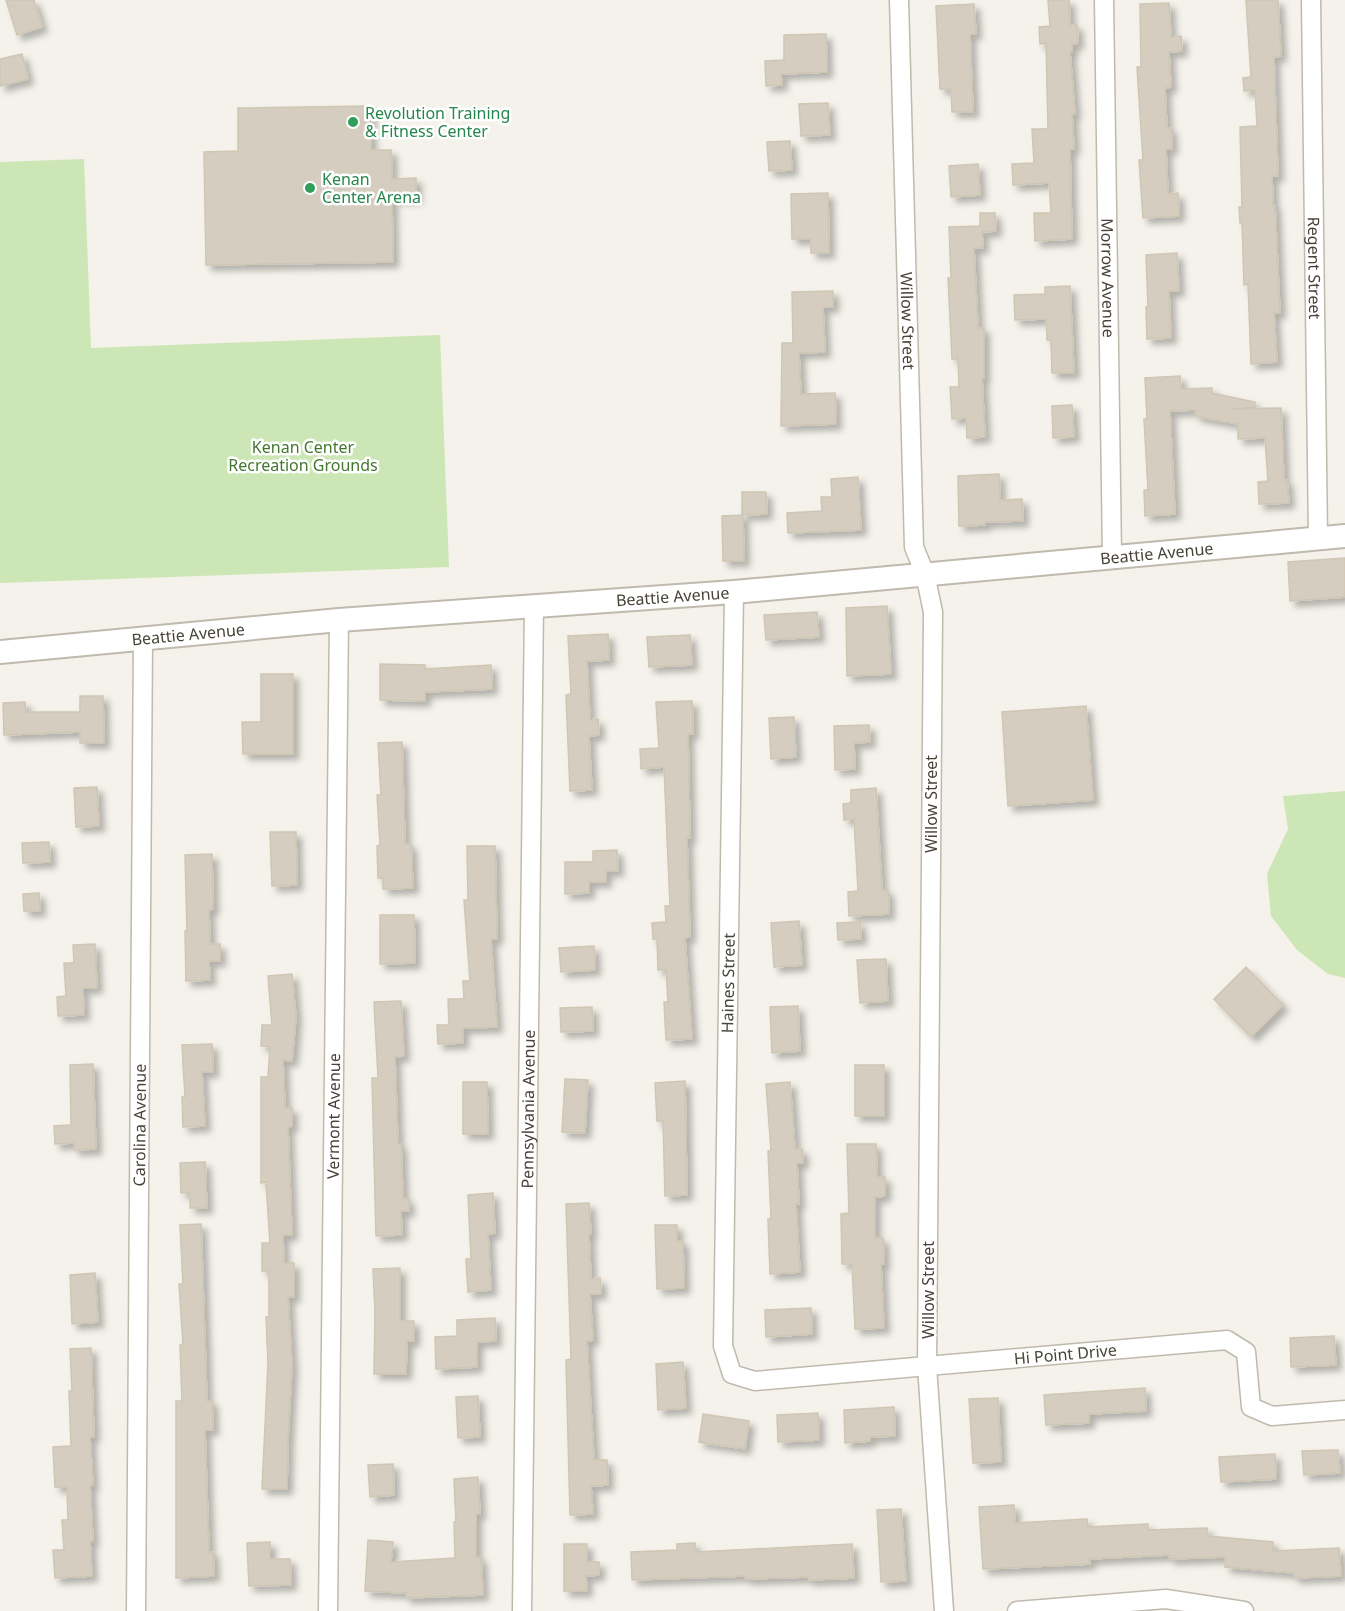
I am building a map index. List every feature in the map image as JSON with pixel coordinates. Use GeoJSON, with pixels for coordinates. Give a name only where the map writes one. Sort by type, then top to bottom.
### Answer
{"type":"FeatureCollection","features":[{"type":"Feature","properties":{"kind":"street","name":"Willow Street"},"geometry":{"type":"LineString","coordinates":[[899,0],[914,547],[925,574],[933,612],[927,1366],[944,1611]]}},
{"type":"Feature","properties":{"kind":"street","name":"Morrow Avenue"},"geometry":{"type":"LineString","coordinates":[[1104,0],[1112,556]]}},
{"type":"Feature","properties":{"kind":"street","name":"Regent Street"},"geometry":{"type":"LineString","coordinates":[[1311,0],[1318,538]]}},
{"type":"Feature","properties":{"kind":"street","name":"Beattie Avenue"},"geometry":{"type":"LineString","coordinates":[[0,652],[339,620],[734,592],[1345,536]]}},
{"type":"Feature","properties":{"kind":"street","name":"Haines Street"},"geometry":{"type":"LineString","coordinates":[[732,1374],[723,1346],[734,592]]}},
{"type":"Feature","properties":{"kind":"street","name":"Pennsylvania Avenue"},"geometry":{"type":"LineString","coordinates":[[522,1611],[534,606]]}},
{"type":"Feature","properties":{"kind":"street","name":"Vermont Avenue"},"geometry":{"type":"LineString","coordinates":[[328,1611],[339,620]]}},
{"type":"Feature","properties":{"kind":"street","name":"Carolina Avenue"},"geometry":{"type":"LineString","coordinates":[[136,1611],[143,638]]}},
{"type":"Feature","properties":{"kind":"street","name":"Hi Point Drive"},"geometry":{"type":"LineString","coordinates":[[732,1374],[755,1381],[1227,1340],[1246,1352],[1251,1407],[1272,1416],[1345,1410]]}},
{"type":"Feature","properties":{"kind":"street"},"geometry":{"type":"LineString","coordinates":[[1017,1611],[1166,1599],[1244,1611]]}},
{"type":"Feature","properties":{"kind":"green space","name":"Kenan Center Recreation Grounds"},"geometry":{"type":"Polygon","coordinates":[[[84,159],[91,348],[440,335],[449,567],[0,583],[0,162],[84,159]]]}},
{"type":"Feature","properties":{"kind":"green space"},"geometry":{"type":"Polygon","coordinates":[[[1345,791],[1345,978],[1328,974],[1297,950],[1271,916],[1267,874],[1288,829],[1283,796],[1345,791]]]}},
{"type":"Feature","properties":{"kind":"building"},"geometry":{"type":"Polygon","coordinates":[[[6,0],[34,0],[42,27],[17,35],[6,0]]]}},
{"type":"Feature","properties":{"kind":"building"},"geometry":{"type":"Polygon","coordinates":[[[1048,0],[1069,0],[1070,25],[1077,25],[1078,43],[1072,44],[1072,52],[1070,52],[1075,114],[1072,114],[1074,149],[1070,149],[1072,239],[1035,241],[1034,213],[1051,213],[1049,183],[1013,185],[1012,164],[1034,163],[1032,129],[1048,129],[1046,43],[1040,44],[1039,27],[1050,26],[1048,0]]]}},
{"type":"Feature","properties":{"kind":"building"},"geometry":{"type":"Polygon","coordinates":[[[1246,0],[1278,0],[1281,56],[1274,57],[1278,176],[1272,176],[1280,313],[1274,313],[1277,362],[1251,364],[1248,284],[1244,285],[1242,223],[1240,223],[1239,207],[1242,207],[1240,127],[1257,126],[1255,90],[1244,91],[1243,78],[1251,77],[1246,0]]]}},
{"type":"Feature","properties":{"kind":"building"},"geometry":{"type":"Polygon","coordinates":[[[1169,3],[1171,37],[1181,36],[1182,51],[1169,52],[1171,87],[1165,88],[1167,128],[1171,128],[1172,149],[1166,149],[1168,194],[1178,193],[1179,216],[1143,218],[1139,160],[1143,160],[1137,67],[1141,67],[1140,4],[1169,3]]]}},
{"type":"Feature","properties":{"kind":"building"},"geometry":{"type":"Polygon","coordinates":[[[974,4],[976,34],[970,34],[973,112],[952,112],[951,89],[940,89],[936,6],[974,4]]]}},
{"type":"Feature","properties":{"kind":"building"},"geometry":{"type":"Polygon","coordinates":[[[826,34],[827,72],[781,74],[782,85],[766,86],[765,61],[784,60],[784,35],[826,34]]]}},
{"type":"Feature","properties":{"kind":"building"},"geometry":{"type":"Polygon","coordinates":[[[22,54],[28,79],[0,86],[0,59],[22,54]]]}},
{"type":"Feature","properties":{"kind":"building"},"geometry":{"type":"Polygon","coordinates":[[[828,103],[830,135],[801,136],[799,104],[828,103]]]}},
{"type":"Feature","properties":{"kind":"building","name":"Kenan Center Arena"},"geometry":{"type":"Polygon","coordinates":[[[370,106],[371,150],[391,150],[392,179],[416,178],[416,198],[392,198],[393,262],[206,265],[204,152],[238,151],[238,108],[370,106]]]}},
{"type":"Feature","properties":{"kind":"building"},"geometry":{"type":"Polygon","coordinates":[[[790,141],[792,170],[769,171],[767,142],[790,141]]]}},
{"type":"Feature","properties":{"kind":"building"},"geometry":{"type":"Polygon","coordinates":[[[978,164],[980,195],[951,197],[949,166],[978,164]]]}},
{"type":"Feature","properties":{"kind":"building"},"geometry":{"type":"Polygon","coordinates":[[[828,193],[829,253],[811,253],[811,239],[792,239],[791,194],[828,193]]]}},
{"type":"Feature","properties":{"kind":"building"},"geometry":{"type":"Polygon","coordinates":[[[980,213],[995,213],[996,231],[982,232],[983,248],[974,248],[978,328],[984,328],[984,378],[982,378],[985,437],[967,438],[966,418],[952,419],[950,387],[959,387],[958,359],[952,359],[948,278],[951,278],[949,227],[980,226],[980,213]]]}},
{"type":"Feature","properties":{"kind":"building"},"geometry":{"type":"Polygon","coordinates":[[[1177,253],[1179,291],[1169,291],[1171,338],[1147,339],[1146,255],[1177,253]]]}},
{"type":"Feature","properties":{"kind":"building"},"geometry":{"type":"Polygon","coordinates":[[[1070,286],[1074,373],[1052,373],[1051,340],[1047,340],[1046,319],[1015,320],[1014,295],[1045,294],[1045,287],[1070,286]]]}},
{"type":"Feature","properties":{"kind":"building"},"geometry":{"type":"Polygon","coordinates":[[[833,291],[833,307],[823,307],[825,352],[799,353],[801,394],[835,393],[836,424],[781,426],[782,343],[793,343],[792,292],[833,291]]]}},
{"type":"Feature","properties":{"kind":"building"},"geometry":{"type":"Polygon","coordinates":[[[1180,376],[1181,389],[1212,388],[1212,393],[1255,402],[1255,407],[1232,409],[1281,408],[1284,481],[1287,480],[1289,503],[1259,504],[1258,482],[1268,481],[1265,438],[1238,439],[1238,424],[1195,416],[1196,410],[1170,411],[1175,514],[1145,516],[1144,490],[1148,490],[1144,419],[1147,419],[1145,378],[1180,376]]]}},
{"type":"Feature","properties":{"kind":"building"},"geometry":{"type":"Polygon","coordinates":[[[1072,405],[1074,437],[1053,438],[1052,406],[1072,405]]]}},
{"type":"Feature","properties":{"kind":"building"},"geometry":{"type":"Polygon","coordinates":[[[999,474],[1000,500],[1022,499],[1023,521],[985,522],[985,525],[959,526],[958,476],[999,474]]]}},
{"type":"Feature","properties":{"kind":"building"},"geometry":{"type":"Polygon","coordinates":[[[858,477],[861,530],[788,533],[787,513],[822,511],[821,497],[832,497],[831,479],[858,477]]]}},
{"type":"Feature","properties":{"kind":"building"},"geometry":{"type":"Polygon","coordinates":[[[742,492],[766,492],[767,514],[742,515],[742,492]]]}},
{"type":"Feature","properties":{"kind":"building"},"geometry":{"type":"Polygon","coordinates":[[[743,515],[744,561],[723,561],[722,516],[743,515]]]}},
{"type":"Feature","properties":{"kind":"building"},"geometry":{"type":"Polygon","coordinates":[[[1345,558],[1345,597],[1290,601],[1288,562],[1345,558]]]}},
{"type":"Feature","properties":{"kind":"building"},"geometry":{"type":"Polygon","coordinates":[[[887,606],[891,674],[847,676],[846,608],[887,606]]]}},
{"type":"Feature","properties":{"kind":"building"},"geometry":{"type":"Polygon","coordinates":[[[817,612],[819,637],[766,640],[764,615],[817,612]]]}},
{"type":"Feature","properties":{"kind":"building"},"geometry":{"type":"Polygon","coordinates":[[[608,634],[609,660],[587,661],[590,720],[598,719],[599,735],[589,736],[592,790],[570,791],[566,695],[571,694],[568,636],[608,634]]]}},
{"type":"Feature","properties":{"kind":"building"},"geometry":{"type":"Polygon","coordinates":[[[690,635],[692,665],[649,667],[647,637],[690,635]]]}},
{"type":"Feature","properties":{"kind":"building"},"geometry":{"type":"Polygon","coordinates":[[[380,664],[425,665],[425,669],[491,665],[492,689],[425,692],[425,701],[380,700],[380,664]]]}},
{"type":"Feature","properties":{"kind":"building"},"geometry":{"type":"Polygon","coordinates":[[[261,674],[293,674],[293,754],[243,754],[242,722],[261,722],[261,674]]]}},
{"type":"Feature","properties":{"kind":"building"},"geometry":{"type":"Polygon","coordinates":[[[80,696],[103,696],[104,743],[80,743],[80,732],[4,735],[3,703],[25,702],[26,712],[80,712],[80,696]]]}},
{"type":"Feature","properties":{"kind":"building"},"geometry":{"type":"Polygon","coordinates":[[[692,701],[693,734],[688,734],[690,838],[687,838],[690,937],[685,938],[692,1039],[666,1040],[664,1002],[668,1002],[666,970],[658,970],[657,939],[653,939],[652,923],[666,922],[665,906],[670,906],[664,767],[641,769],[640,749],[659,748],[656,702],[692,701]]]}},
{"type":"Feature","properties":{"kind":"building"},"geometry":{"type":"Polygon","coordinates":[[[1086,706],[1093,800],[1008,806],[1002,712],[1086,706]]]}},
{"type":"Feature","properties":{"kind":"building"},"geometry":{"type":"Polygon","coordinates":[[[794,717],[796,757],[771,759],[769,718],[794,717]]]}},
{"type":"Feature","properties":{"kind":"building"},"geometry":{"type":"Polygon","coordinates":[[[869,725],[870,742],[854,743],[855,769],[835,770],[834,726],[869,725]]]}},
{"type":"Feature","properties":{"kind":"building"},"geometry":{"type":"Polygon","coordinates":[[[402,742],[405,844],[411,844],[413,888],[383,889],[383,878],[378,878],[377,846],[380,845],[377,795],[381,795],[378,743],[402,742]]]}},
{"type":"Feature","properties":{"kind":"building"},"geometry":{"type":"Polygon","coordinates":[[[97,787],[99,826],[76,827],[74,788],[97,787]]]}},
{"type":"Feature","properties":{"kind":"building"},"geometry":{"type":"Polygon","coordinates":[[[876,788],[882,890],[888,890],[889,914],[849,916],[848,892],[858,891],[854,819],[844,820],[843,804],[851,803],[851,790],[876,788]]]}},
{"type":"Feature","properties":{"kind":"building"},"geometry":{"type":"Polygon","coordinates":[[[270,832],[296,832],[297,885],[272,886],[270,832]]]}},
{"type":"Feature","properties":{"kind":"building"},"geometry":{"type":"Polygon","coordinates":[[[49,842],[50,862],[23,863],[22,843],[49,842]]]}},
{"type":"Feature","properties":{"kind":"building"},"geometry":{"type":"Polygon","coordinates":[[[467,846],[495,846],[497,939],[491,939],[497,1027],[463,1028],[463,1043],[438,1044],[437,1025],[449,1025],[448,999],[464,999],[463,981],[470,981],[464,900],[468,900],[467,846]]]}},
{"type":"Feature","properties":{"kind":"building"},"geometry":{"type":"Polygon","coordinates":[[[617,850],[618,871],[606,871],[606,882],[589,882],[589,893],[565,894],[565,862],[593,862],[593,851],[617,850]]]}},
{"type":"Feature","properties":{"kind":"building"},"geometry":{"type":"Polygon","coordinates":[[[212,854],[213,909],[209,910],[210,944],[220,944],[220,961],[209,961],[210,980],[186,981],[185,855],[212,854]]]}},
{"type":"Feature","properties":{"kind":"building"},"geometry":{"type":"Polygon","coordinates":[[[39,893],[40,911],[24,911],[23,894],[39,893]]]}},
{"type":"Feature","properties":{"kind":"building"},"geometry":{"type":"Polygon","coordinates":[[[380,915],[414,915],[415,963],[380,964],[380,915]]]}},
{"type":"Feature","properties":{"kind":"building"},"geometry":{"type":"Polygon","coordinates":[[[799,921],[802,965],[774,967],[771,923],[799,921]]]}},
{"type":"Feature","properties":{"kind":"building"},"geometry":{"type":"Polygon","coordinates":[[[860,922],[861,939],[838,940],[837,923],[860,922]]]}},
{"type":"Feature","properties":{"kind":"building"},"geometry":{"type":"Polygon","coordinates":[[[95,944],[97,988],[83,988],[84,1015],[58,1016],[57,997],[66,996],[64,963],[74,963],[73,945],[95,944]]]}},
{"type":"Feature","properties":{"kind":"building"},"geometry":{"type":"Polygon","coordinates":[[[594,946],[595,970],[561,972],[559,948],[594,946]]]}},
{"type":"Feature","properties":{"kind":"building"},"geometry":{"type":"Polygon","coordinates":[[[886,959],[888,1001],[860,1003],[857,960],[886,959]]]}},
{"type":"Feature","properties":{"kind":"building"},"geometry":{"type":"Polygon","coordinates":[[[1246,967],[1283,1005],[1251,1037],[1214,999],[1246,967]]]}},
{"type":"Feature","properties":{"kind":"building"},"geometry":{"type":"Polygon","coordinates":[[[292,974],[296,1017],[292,1061],[283,1060],[285,1108],[292,1108],[292,1126],[288,1127],[292,1235],[283,1235],[284,1263],[294,1263],[294,1297],[288,1297],[292,1367],[287,1489],[262,1489],[268,1363],[266,1317],[269,1317],[269,1271],[262,1271],[262,1243],[270,1243],[266,1182],[261,1183],[261,1077],[268,1077],[270,1047],[261,1046],[262,1025],[272,1025],[268,976],[292,974]]]}},
{"type":"Feature","properties":{"kind":"building"},"geometry":{"type":"Polygon","coordinates":[[[401,1001],[404,1056],[395,1057],[398,1144],[401,1144],[403,1198],[408,1198],[409,1211],[401,1211],[402,1235],[376,1236],[372,1078],[378,1078],[374,1002],[401,1001]]]}},
{"type":"Feature","properties":{"kind":"building"},"geometry":{"type":"Polygon","coordinates":[[[798,1006],[800,1051],[772,1053],[770,1007],[798,1006]]]}},
{"type":"Feature","properties":{"kind":"building"},"geometry":{"type":"Polygon","coordinates":[[[592,1007],[593,1031],[561,1032],[560,1008],[592,1007]]]}},
{"type":"Feature","properties":{"kind":"building"},"geometry":{"type":"Polygon","coordinates":[[[212,1044],[213,1072],[202,1072],[205,1126],[183,1127],[182,1097],[185,1097],[182,1045],[212,1044]]]}},
{"type":"Feature","properties":{"kind":"building"},"geometry":{"type":"Polygon","coordinates":[[[93,1064],[96,1149],[74,1150],[74,1143],[55,1144],[54,1126],[71,1125],[70,1065],[93,1064]]]}},
{"type":"Feature","properties":{"kind":"building"},"geometry":{"type":"Polygon","coordinates":[[[855,1065],[884,1065],[884,1116],[855,1116],[855,1065]]]}},
{"type":"Feature","properties":{"kind":"building"},"geometry":{"type":"Polygon","coordinates":[[[565,1079],[588,1080],[585,1133],[562,1132],[565,1079]]]}},
{"type":"Feature","properties":{"kind":"building"},"geometry":{"type":"Polygon","coordinates":[[[685,1081],[687,1195],[665,1196],[663,1121],[657,1121],[655,1083],[685,1081]]]}},
{"type":"Feature","properties":{"kind":"building"},"geometry":{"type":"Polygon","coordinates":[[[463,1082],[487,1082],[488,1134],[463,1134],[463,1082]]]}},
{"type":"Feature","properties":{"kind":"building"},"geometry":{"type":"Polygon","coordinates":[[[790,1082],[795,1149],[802,1149],[803,1163],[797,1163],[799,1204],[796,1204],[800,1272],[770,1274],[768,1219],[771,1219],[768,1151],[771,1150],[766,1084],[790,1082]]]}},
{"type":"Feature","properties":{"kind":"building"},"geometry":{"type":"Polygon","coordinates":[[[847,1144],[876,1144],[877,1177],[885,1177],[885,1196],[875,1197],[875,1238],[883,1238],[884,1264],[881,1264],[884,1328],[855,1329],[852,1264],[842,1264],[841,1214],[849,1213],[847,1144]]]}},
{"type":"Feature","properties":{"kind":"building"},"geometry":{"type":"Polygon","coordinates":[[[205,1162],[207,1208],[190,1208],[190,1192],[181,1193],[180,1163],[205,1162]]]}},
{"type":"Feature","properties":{"kind":"building"},"geometry":{"type":"Polygon","coordinates":[[[493,1193],[495,1233],[488,1234],[491,1290],[468,1292],[466,1259],[471,1259],[468,1195],[493,1193]]]}},
{"type":"Feature","properties":{"kind":"building"},"geometry":{"type":"Polygon","coordinates":[[[589,1203],[591,1279],[600,1278],[601,1294],[590,1294],[593,1340],[587,1341],[594,1460],[607,1460],[608,1485],[591,1486],[593,1514],[570,1515],[566,1360],[571,1359],[566,1204],[589,1203]]]}},
{"type":"Feature","properties":{"kind":"building"},"geometry":{"type":"Polygon","coordinates":[[[201,1224],[207,1401],[212,1401],[213,1430],[205,1430],[209,1552],[213,1552],[214,1576],[176,1578],[176,1401],[182,1401],[180,1345],[183,1344],[179,1284],[183,1284],[180,1225],[201,1224]]]}},
{"type":"Feature","properties":{"kind":"building"},"geometry":{"type":"Polygon","coordinates":[[[655,1225],[677,1225],[677,1241],[683,1241],[684,1288],[657,1289],[655,1225]]]}},
{"type":"Feature","properties":{"kind":"building"},"geometry":{"type":"Polygon","coordinates":[[[400,1268],[400,1321],[414,1321],[414,1341],[407,1341],[406,1374],[374,1374],[373,1269],[400,1268]]]}},
{"type":"Feature","properties":{"kind":"building"},"geometry":{"type":"Polygon","coordinates":[[[95,1273],[98,1322],[72,1324],[70,1275],[95,1273]]]}},
{"type":"Feature","properties":{"kind":"building"},"geometry":{"type":"Polygon","coordinates":[[[811,1308],[812,1334],[766,1337],[765,1310],[811,1308]]]}},
{"type":"Feature","properties":{"kind":"building"},"geometry":{"type":"Polygon","coordinates":[[[495,1318],[496,1341],[477,1342],[477,1367],[436,1369],[435,1337],[457,1336],[457,1320],[495,1318]]]}},
{"type":"Feature","properties":{"kind":"building"},"geometry":{"type":"Polygon","coordinates":[[[1334,1336],[1336,1365],[1291,1367],[1290,1338],[1334,1336]]]}},
{"type":"Feature","properties":{"kind":"building"},"geometry":{"type":"Polygon","coordinates":[[[91,1348],[94,1437],[90,1437],[93,1485],[90,1485],[92,1576],[55,1578],[53,1550],[64,1550],[62,1520],[68,1520],[67,1487],[55,1487],[53,1447],[71,1446],[70,1349],[91,1348]]]}},
{"type":"Feature","properties":{"kind":"building"},"geometry":{"type":"Polygon","coordinates":[[[683,1362],[686,1408],[658,1410],[656,1364],[683,1362]]]}},
{"type":"Feature","properties":{"kind":"building"},"geometry":{"type":"Polygon","coordinates":[[[1145,1388],[1146,1411],[1089,1414],[1089,1423],[1046,1425],[1044,1395],[1145,1388]]]}},
{"type":"Feature","properties":{"kind":"building"},"geometry":{"type":"Polygon","coordinates":[[[478,1396],[480,1437],[458,1438],[456,1397],[478,1396]]]}},
{"type":"Feature","properties":{"kind":"building"},"geometry":{"type":"Polygon","coordinates":[[[998,1398],[1001,1462],[973,1463],[969,1399],[998,1398]]]}},
{"type":"Feature","properties":{"kind":"building"},"geometry":{"type":"Polygon","coordinates":[[[894,1407],[895,1436],[870,1437],[870,1441],[845,1443],[844,1410],[894,1407]]]}},
{"type":"Feature","properties":{"kind":"building"},"geometry":{"type":"Polygon","coordinates":[[[818,1413],[819,1440],[778,1442],[777,1415],[818,1413]]]}},
{"type":"Feature","properties":{"kind":"building"},"geometry":{"type":"Polygon","coordinates":[[[703,1414],[749,1421],[745,1449],[699,1442],[703,1414]]]}},
{"type":"Feature","properties":{"kind":"building"},"geometry":{"type":"Polygon","coordinates":[[[1338,1450],[1340,1473],[1304,1475],[1302,1451],[1338,1450]]]}},
{"type":"Feature","properties":{"kind":"building"},"geometry":{"type":"Polygon","coordinates":[[[1275,1454],[1276,1479],[1221,1482],[1219,1457],[1275,1454]]]}},
{"type":"Feature","properties":{"kind":"building"},"geometry":{"type":"Polygon","coordinates":[[[393,1464],[394,1495],[370,1497],[368,1465],[393,1464]]]}},
{"type":"Feature","properties":{"kind":"building"},"geometry":{"type":"Polygon","coordinates":[[[478,1477],[480,1514],[476,1514],[476,1557],[481,1557],[483,1595],[406,1598],[406,1593],[365,1591],[368,1540],[393,1542],[391,1562],[455,1558],[454,1479],[478,1477]]]}},
{"type":"Feature","properties":{"kind":"building"},"geometry":{"type":"Polygon","coordinates":[[[1014,1505],[1015,1523],[1087,1519],[1088,1527],[1148,1524],[1148,1530],[1207,1528],[1208,1536],[1273,1542],[1273,1551],[1339,1548],[1341,1576],[1294,1578],[1294,1573],[1225,1567],[1225,1557],[1170,1559],[1169,1555],[1089,1559],[1090,1564],[983,1569],[979,1507],[1014,1505]]]}},
{"type":"Feature","properties":{"kind":"building"},"geometry":{"type":"Polygon","coordinates":[[[901,1509],[906,1581],[881,1582],[877,1510],[901,1509]]]}},
{"type":"Feature","properties":{"kind":"building"},"geometry":{"type":"Polygon","coordinates":[[[270,1542],[270,1559],[290,1559],[291,1585],[249,1586],[247,1543],[270,1542]]]}},
{"type":"Feature","properties":{"kind":"building"},"geometry":{"type":"Polygon","coordinates":[[[695,1543],[695,1552],[852,1544],[854,1578],[746,1579],[745,1576],[632,1580],[631,1552],[677,1550],[677,1544],[695,1543]]]}},
{"type":"Feature","properties":{"kind":"building"},"geometry":{"type":"Polygon","coordinates":[[[564,1544],[587,1544],[587,1562],[599,1562],[599,1575],[586,1576],[587,1591],[564,1591],[564,1544]]]}},
{"type":"Feature","properties":{"kind":"place","name":"Revolution Training & Fitness Center"},"geometry":{"type":"Point","coordinates":[353,122]}},
{"type":"Feature","properties":{"kind":"place","name":"Kenan Center Arena"},"geometry":{"type":"Point","coordinates":[310,188]}}]}
